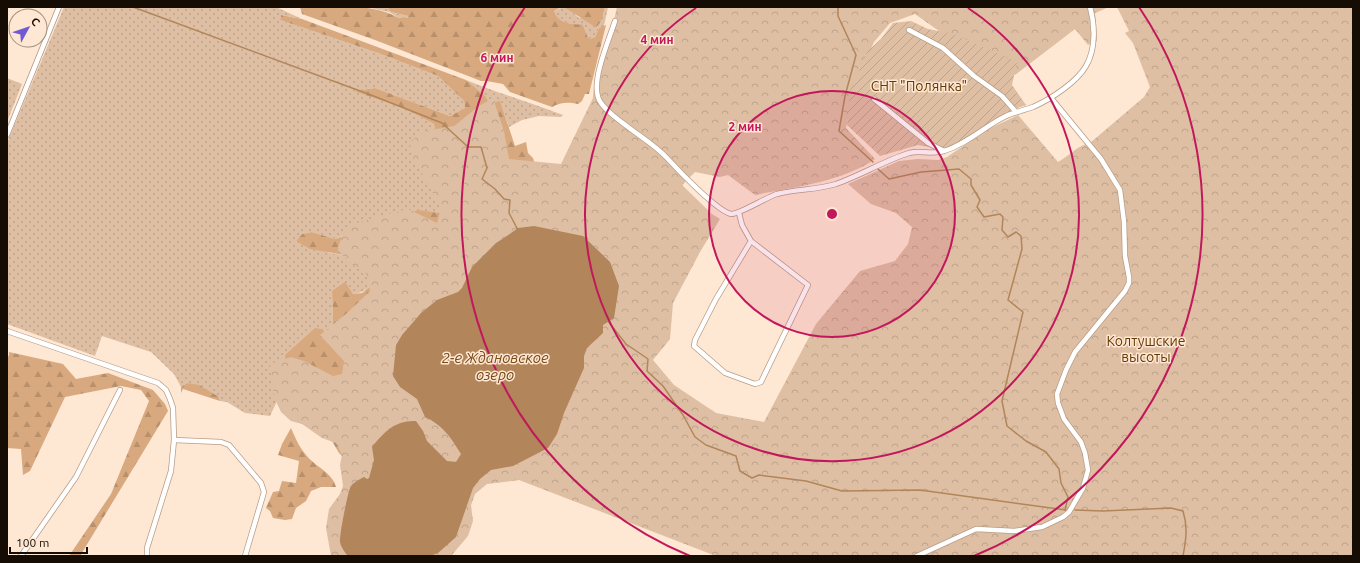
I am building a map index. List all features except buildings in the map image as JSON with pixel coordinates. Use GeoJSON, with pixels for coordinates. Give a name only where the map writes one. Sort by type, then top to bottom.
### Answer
{"type":"FeatureCollection","features":[{"type":"Feature","properties":{"kind":"street"},"geometry":{"type":"LineString","coordinates":[[7,135],[59,7]]}},
{"type":"Feature","properties":{"kind":"street"},"geometry":{"type":"LineString","coordinates":[[615,21],[598,75],[597,91],[601,103],[611,113],[666,157],[678,171],[717,206],[732,214],[739,213],[761,200],[776,195],[801,189],[818,188],[835,184],[910,153],[944,151],[965,141],[1006,116],[1033,107],[1051,98],[1078,77],[1086,68],[1090,60],[1094,24],[1090,7]]}},
{"type":"Feature","properties":{"kind":"street"},"geometry":{"type":"LineString","coordinates":[[909,30],[942,48],[974,76],[1002,96],[1016,112]]}},
{"type":"Feature","properties":{"kind":"street"},"geometry":{"type":"LineString","coordinates":[[917,556],[976,528],[1014,531],[1042,527],[1063,518],[1069,512],[1083,488],[1088,470],[1085,453],[1081,442],[1064,420],[1058,403],[1057,394],[1075,352],[1125,290],[1129,283],[1129,277],[1125,256],[1124,222],[1120,190],[1101,159],[1051,98]]}},
{"type":"Feature","properties":{"kind":"street"},"geometry":{"type":"LineString","coordinates":[[874,99],[928,143],[944,151]]}},
{"type":"Feature","properties":{"kind":"street"},"geometry":{"type":"LineString","coordinates":[[739,213],[742,225],[751,241],[808,285],[761,382],[755,384],[725,373],[694,346],[695,340],[716,299],[751,241]]}},
{"type":"Feature","properties":{"kind":"street"},"geometry":{"type":"LineString","coordinates":[[7,331],[158,384],[166,390],[173,408],[174,440],[171,471],[147,548],[147,556]]}},
{"type":"Feature","properties":{"kind":"street"},"geometry":{"type":"LineString","coordinates":[[21,556],[76,477],[120,390]]}},
{"type":"Feature","properties":{"kind":"street"},"geometry":{"type":"LineString","coordinates":[[174,440],[221,442],[230,445],[261,482],[264,492],[245,556]]}},
{"type":"Feature","properties":{"kind":"green space"},"geometry":{"type":"Polygon","coordinates":[[[64,7],[276,7],[302,19],[281,15],[280,20],[378,53],[438,76],[464,101],[465,108],[450,116],[375,88],[355,91],[405,109],[434,124],[446,214],[438,214],[354,231],[335,239],[312,232],[302,234],[296,241],[330,253],[350,256],[371,271],[374,283],[363,291],[355,294],[332,291],[333,324],[287,380],[270,416],[245,413],[227,402],[220,401],[219,397],[187,383],[181,387],[174,374],[151,352],[102,336],[95,356],[7,324],[7,143],[64,7]]]}},
{"type":"Feature","properties":{"kind":"green space"},"geometry":{"type":"Polygon","coordinates":[[[300,7],[364,7],[388,13],[399,18],[408,18],[408,16],[391,12],[387,7],[563,7],[554,11],[556,15],[562,21],[582,24],[587,36],[590,39],[595,37],[599,28],[606,25],[589,94],[585,94],[582,101],[578,104],[565,103],[552,107],[510,92],[503,84],[481,81],[375,40],[302,14],[300,7]]]}},
{"type":"Feature","properties":{"kind":"green space"},"geometry":{"type":"Polygon","coordinates":[[[367,7],[387,7],[391,12],[408,16],[408,18],[399,18],[389,12],[367,7]]]}},
{"type":"Feature","properties":{"kind":"green space"},"geometry":{"type":"Polygon","coordinates":[[[563,7],[568,8],[579,18],[603,16],[605,7],[608,7],[604,26],[599,28],[595,37],[590,39],[587,36],[582,24],[573,24],[561,21],[558,18],[554,11],[563,7]]]}},
{"type":"Feature","properties":{"kind":"green space"},"geometry":{"type":"Polygon","coordinates":[[[563,7],[605,7],[601,21],[596,27],[563,7]]]}},
{"type":"Feature","properties":{"kind":"green space","name":"Колтушские высоты"},"geometry":{"type":"Polygon","coordinates":[[[617,7],[1109,7],[1095,13],[1097,41],[1088,45],[1075,29],[1015,75],[992,54],[983,62],[915,14],[890,23],[874,42],[855,86],[846,128],[875,159],[848,173],[817,183],[755,195],[728,175],[720,177],[695,172],[682,185],[712,214],[720,219],[700,252],[673,303],[670,339],[653,360],[674,385],[716,413],[764,422],[816,324],[860,271],[895,261],[908,244],[912,227],[896,213],[871,204],[848,184],[899,161],[918,159],[938,160],[947,157],[987,130],[1018,115],[1058,162],[1078,148],[1090,143],[1144,97],[1150,87],[1133,43],[1125,33],[1129,31],[1117,7],[1353,7],[1353,556],[716,556],[519,480],[487,484],[475,494],[471,505],[473,521],[468,536],[451,556],[331,556],[326,528],[329,509],[340,494],[343,486],[340,465],[342,455],[336,443],[322,438],[302,424],[291,421],[281,412],[274,397],[270,364],[291,357],[304,361],[333,376],[342,374],[344,361],[320,335],[347,313],[370,291],[366,273],[350,263],[337,249],[345,230],[359,222],[408,209],[437,223],[441,208],[416,163],[409,142],[425,131],[454,126],[479,106],[493,98],[504,131],[509,159],[561,164],[593,98],[594,85],[612,29],[617,7]]]}},
{"type":"Feature","properties":{"kind":"green space"},"geometry":{"type":"Polygon","coordinates":[[[281,15],[302,19],[466,80],[485,96],[490,104],[500,101],[515,146],[526,142],[528,153],[533,158],[537,171],[350,464],[339,453],[332,441],[309,426],[297,422],[287,380],[285,355],[315,328],[321,329],[326,333],[333,324],[332,291],[345,282],[353,294],[362,293],[374,283],[371,271],[350,256],[310,249],[296,241],[302,234],[312,232],[335,239],[418,210],[446,214],[434,124],[405,109],[354,91],[375,88],[450,116],[465,108],[464,101],[438,76],[378,53],[280,20],[281,15]]]}},
{"type":"Feature","properties":{"kind":"green space","name":"СНТ \"Полянка\""},"geometry":{"type":"Polygon","coordinates":[[[911,21],[928,29],[954,34],[1017,62],[1012,85],[1026,105],[1012,110],[946,150],[918,145],[880,156],[847,125],[850,90],[867,52],[881,39],[893,23],[911,21]]]}},
{"type":"Feature","properties":{"kind":"green space"},"geometry":{"type":"Polygon","coordinates":[[[7,78],[22,84],[7,122],[7,78]]]}},
{"type":"Feature","properties":{"kind":"green space"},"geometry":{"type":"Polygon","coordinates":[[[466,80],[563,115],[561,117],[539,116],[522,120],[509,127],[500,102],[490,104],[466,80]]]}},
{"type":"Feature","properties":{"kind":"green space"},"geometry":{"type":"Polygon","coordinates":[[[9,352],[63,364],[76,379],[108,373],[153,390],[165,404],[168,411],[80,556],[69,556],[111,494],[149,401],[141,390],[121,386],[65,397],[30,471],[23,475],[21,449],[7,448],[7,359],[9,352]]]}},
{"type":"Feature","properties":{"kind":"green space"},"geometry":{"type":"Polygon","coordinates":[[[187,383],[199,385],[219,397],[220,401],[183,389],[181,393],[181,387],[187,383]]]}},
{"type":"Feature","properties":{"kind":"green space"},"geometry":{"type":"Polygon","coordinates":[[[291,428],[297,442],[306,455],[330,476],[336,487],[321,487],[311,491],[306,501],[296,508],[292,519],[285,520],[273,518],[270,511],[266,508],[273,492],[279,491],[282,481],[296,483],[299,461],[278,455],[291,428]]]}},
{"type":"Feature","properties":{"kind":"water","name":"2-е Ждановское озеро"},"geometry":{"type":"Polygon","coordinates":[[[534,226],[583,236],[610,262],[619,286],[614,318],[603,325],[603,333],[587,348],[584,356],[584,368],[564,413],[557,434],[548,448],[513,466],[491,470],[480,479],[473,488],[456,537],[438,553],[430,556],[348,556],[341,546],[340,538],[350,489],[352,485],[364,477],[367,479],[369,478],[374,460],[372,447],[381,436],[396,425],[409,421],[416,421],[423,431],[427,441],[447,461],[456,462],[461,454],[442,428],[425,417],[417,399],[400,387],[393,376],[396,345],[402,335],[421,313],[437,300],[458,292],[462,288],[472,267],[496,243],[518,228],[534,226]]]}},
{"type":"Feature","properties":{"kind":"waterway"},"geometry":{"type":"LineString","coordinates":[[133,7],[371,95],[442,123],[468,147],[481,147],[487,168],[482,179],[495,189],[504,199],[510,200],[509,213],[518,230]]}},
{"type":"Feature","properties":{"kind":"waterway"},"geometry":{"type":"LineString","coordinates":[[838,7],[838,16],[856,55],[845,96],[839,131],[873,162]]}},
{"type":"Feature","properties":{"kind":"waterway"},"geometry":{"type":"LineString","coordinates":[[878,169],[889,179],[921,172],[959,169],[971,179],[971,185],[980,200],[977,207],[984,217],[1000,214],[1003,217],[1002,230],[1008,237],[1016,232],[1021,236],[1022,249],[1008,300],[1023,312],[1002,401],[1007,426],[1026,441],[1046,452],[1059,469],[1061,483],[1068,497],[1065,510]]}},
{"type":"Feature","properties":{"kind":"waterway"},"geometry":{"type":"LineString","coordinates":[[607,320],[626,344],[648,359],[647,371],[663,386],[683,415],[695,437],[706,445],[736,456],[740,471],[752,478],[759,475],[806,481],[842,491],[920,490],[1066,510]]}},
{"type":"Feature","properties":{"kind":"waterway"},"geometry":{"type":"LineString","coordinates":[[1075,510],[1103,511],[1171,508],[1183,511],[1186,523],[1183,556]]}}]}
